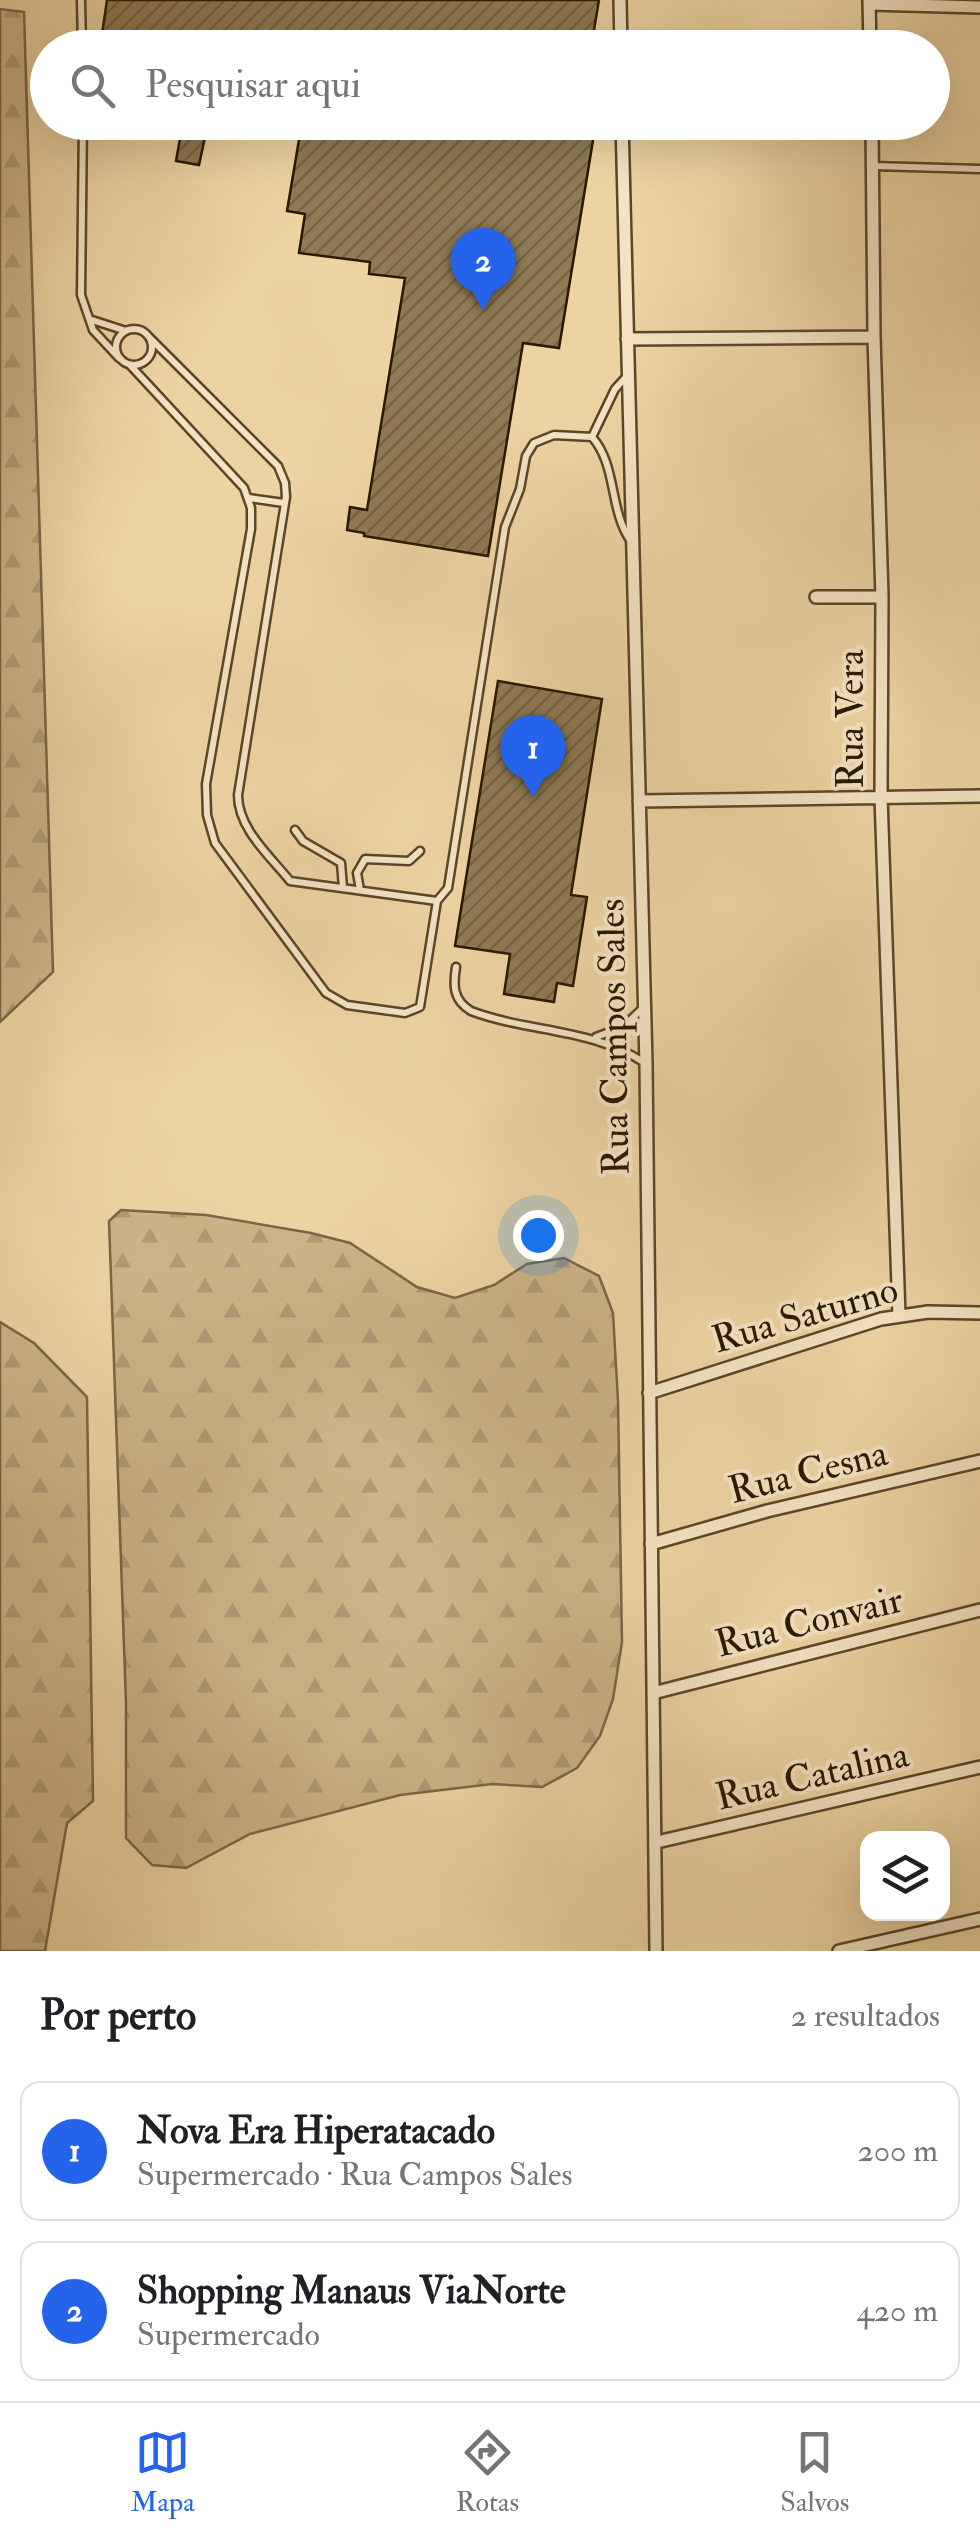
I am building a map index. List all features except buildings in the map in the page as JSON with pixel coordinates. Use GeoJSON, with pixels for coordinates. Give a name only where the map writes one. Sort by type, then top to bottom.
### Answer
{"type":"FeatureCollection","features":[{"type":"Feature","properties":{"kind":"street"},"geometry":{"type":"LineString","coordinates":[[620,0],[621,30]]}},
{"type":"Feature","properties":{"kind":"street"},"geometry":{"type":"LineString","coordinates":[[870,30],[869,2],[980,7]]}},
{"type":"Feature","properties":{"kind":"street","name":"Rua Campos Sales"},"geometry":{"type":"LineString","coordinates":[[622,140],[646,1064],[656,1951]]}},
{"type":"Feature","properties":{"kind":"street","name":"Rua Vera"},"geometry":{"type":"LineString","coordinates":[[872,140],[882,597],[880,797],[899,1314]]}},
{"type":"Feature","properties":{"kind":"street"},"geometry":{"type":"LineString","coordinates":[[627,340],[874,336]]}},
{"type":"Feature","properties":{"kind":"street"},"geometry":{"type":"LineString","coordinates":[[816,597],[882,597]]}},
{"type":"Feature","properties":{"kind":"street"},"geometry":{"type":"LineString","coordinates":[[640,801],[980,796]]}},
{"type":"Feature","properties":{"kind":"street","name":"Rua Saturno"},"geometry":{"type":"LineString","coordinates":[[649,1394],[899,1314],[980,1314]]}},
{"type":"Feature","properties":{"kind":"street","name":"Rua Cesna"},"geometry":{"type":"LineString","coordinates":[[650,1544],[767,1511],[980,1460]]}},
{"type":"Feature","properties":{"kind":"street","name":"Rua Convair"},"geometry":{"type":"LineString","coordinates":[[653,1693],[980,1610]]}},
{"type":"Feature","properties":{"kind":"street","name":"Rua Catalina"},"geometry":{"type":"LineString","coordinates":[[657,1842],[980,1768]]}},
{"type":"Feature","properties":{"kind":"street"},"geometry":{"type":"LineString","coordinates":[[839,1951],[980,1919]]}},
{"type":"Feature","properties":{"kind":"lane"},"geometry":{"type":"LineString","coordinates":[[81,0],[82,30]]}},
{"type":"Feature","properties":{"kind":"lane"},"geometry":{"type":"LineString","coordinates":[[82,140],[81,294],[92,330],[130,365],[249,498],[251,529],[206,784],[206,815],[215,842],[320,988],[348,1005],[405,1013],[418,1010],[438,901],[448,888],[506,527],[520,489],[526,456],[534,444],[547,436],[592,437]]}},
{"type":"Feature","properties":{"kind":"lane"},"geometry":{"type":"LineString","coordinates":[[873,166],[980,169]]}},
{"type":"Feature","properties":{"kind":"lane"},"geometry":{"type":"LineString","coordinates":[[92,320],[149,336],[278,466],[285,482],[238,809],[245,824],[290,881],[438,901]]}},
{"type":"Feature","properties":{"kind":"lane"},"geometry":{"type":"LineString","coordinates":[[119,358],[116,346],[126,331]]}},
{"type":"Feature","properties":{"kind":"lane"},"geometry":{"type":"LineString","coordinates":[[130,365],[147,360],[153,349],[149,336]]}},
{"type":"Feature","properties":{"kind":"lane"},"geometry":{"type":"LineString","coordinates":[[592,437],[614,389],[628,375]]}},
{"type":"Feature","properties":{"kind":"lane"},"geometry":{"type":"LineString","coordinates":[[592,437],[604,456],[619,518],[631,541]]}},
{"type":"Feature","properties":{"kind":"lane"},"geometry":{"type":"LineString","coordinates":[[249,498],[284,504]]}},
{"type":"Feature","properties":{"kind":"lane"},"geometry":{"type":"LineString","coordinates":[[295,830],[303,841],[341,863],[343,888]]}},
{"type":"Feature","properties":{"kind":"lane"},"geometry":{"type":"LineString","coordinates":[[360,890],[357,872],[365,859],[409,861],[420,851]]}},
{"type":"Feature","properties":{"kind":"lane"},"geometry":{"type":"LineString","coordinates":[[456,967],[454,991],[471,1011],[595,1038],[646,1064]]}},
{"type":"Feature","properties":{"kind":"lane"},"geometry":{"type":"LineString","coordinates":[[595,1038],[623,1028],[644,1007]]}},
{"type":"Feature","properties":{"kind":"green space"},"geometry":{"type":"Polygon","coordinates":[[[0,9],[24,12],[53,972],[0,1022],[0,9]]]}},
{"type":"Feature","properties":{"kind":"green space"},"geometry":{"type":"Polygon","coordinates":[[[121,1210],[206,1215],[350,1243],[417,1287],[455,1298],[494,1285],[527,1264],[564,1258],[599,1276],[613,1313],[622,1642],[613,1699],[600,1736],[577,1768],[542,1787],[492,1784],[400,1795],[250,1834],[186,1868],[152,1865],[126,1838],[126,1703],[109,1221],[121,1210]]]}},
{"type":"Feature","properties":{"kind":"green space"},"geometry":{"type":"Polygon","coordinates":[[[0,1322],[34,1343],[87,1397],[93,1801],[67,1823],[45,1951],[0,1951],[0,1322]]]}},
{"type":"Feature","properties":{"kind":"place","name":"Shopping Manaus ViaNorte"},"geometry":{"type":"Point","coordinates":[483,310]}},
{"type":"Feature","properties":{"kind":"place","name":"Nova Era Hiperatacado"},"geometry":{"type":"Point","coordinates":[533,797]}}]}
